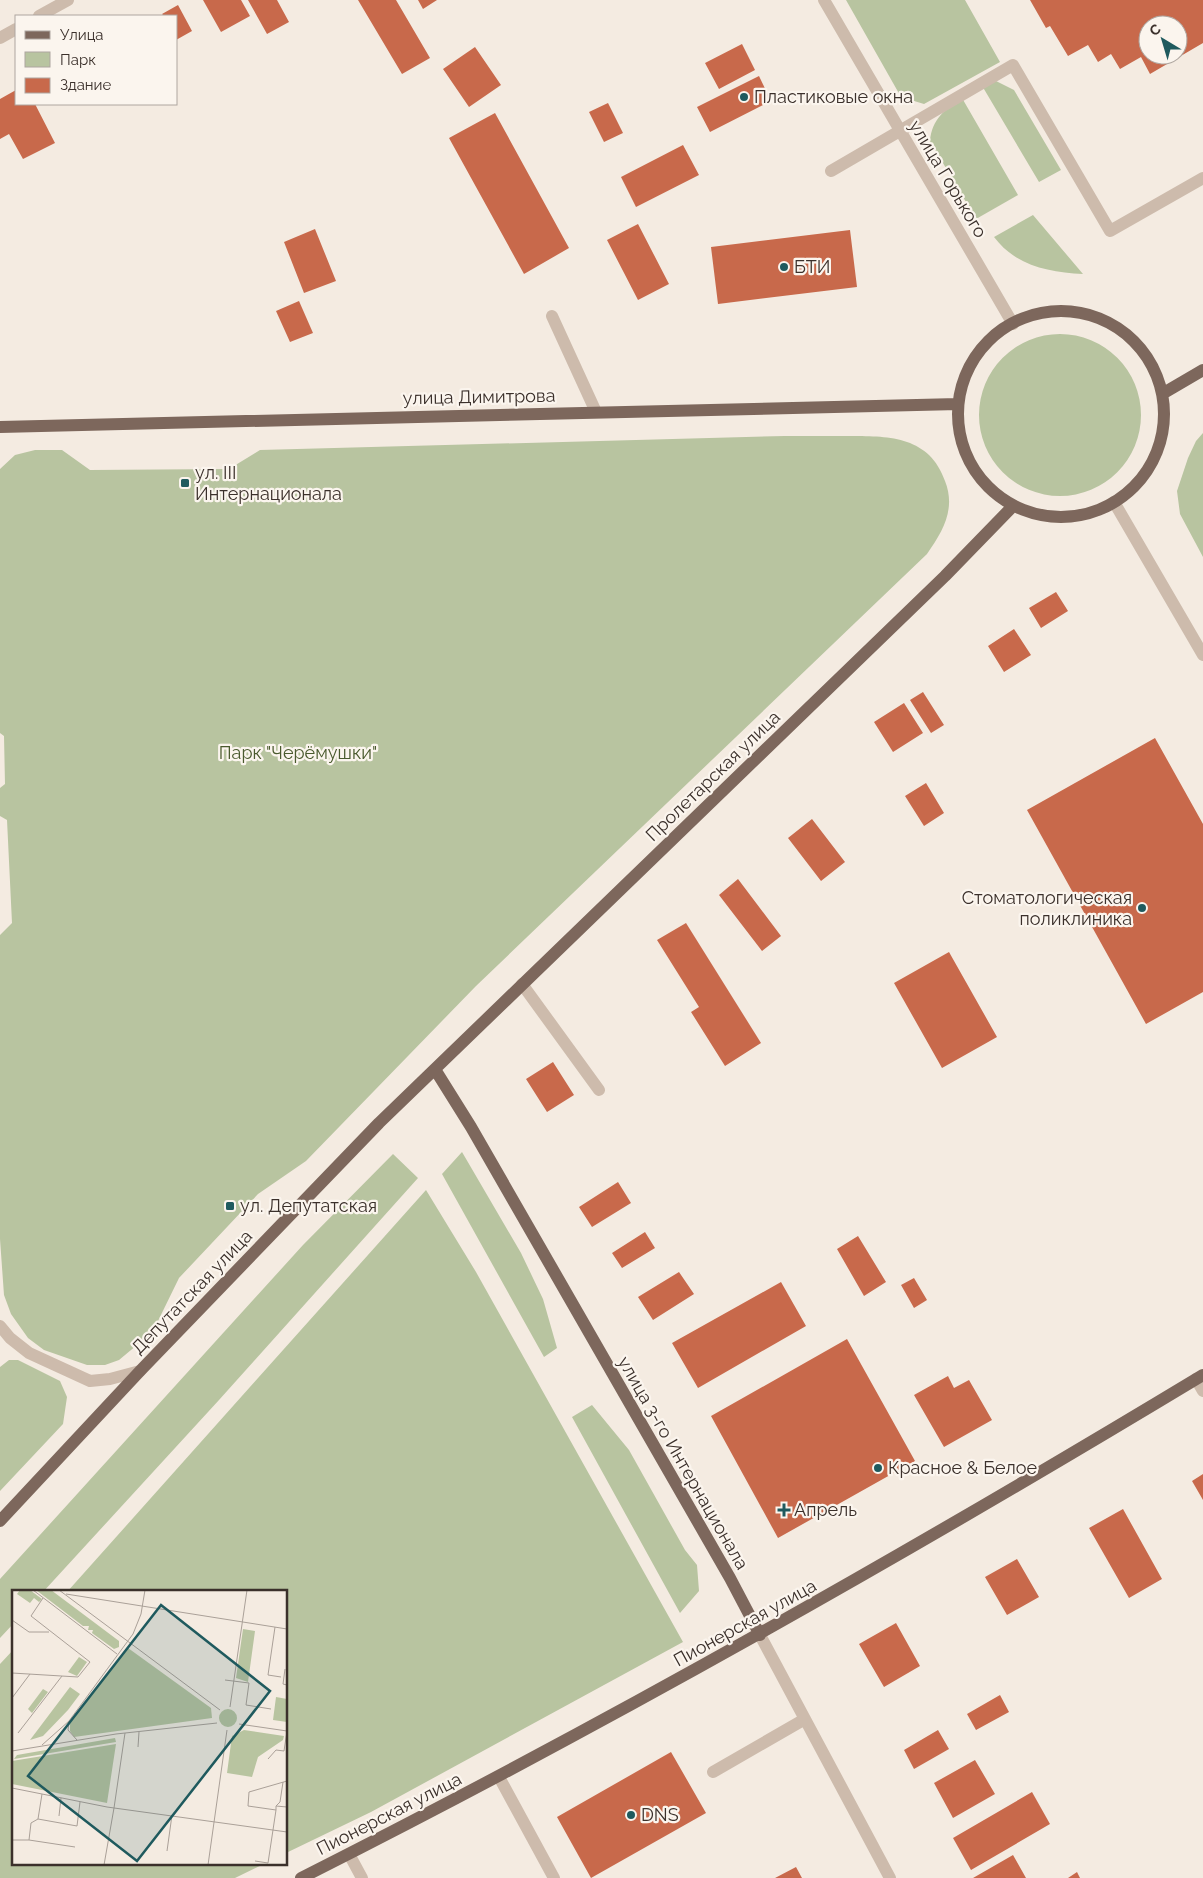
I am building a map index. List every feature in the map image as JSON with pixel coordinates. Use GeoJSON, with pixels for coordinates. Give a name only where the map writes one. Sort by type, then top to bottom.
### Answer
{"type":"FeatureCollection","features":[{"type":"Feature","properties":{"kind":"main road"},"geometry":{"type":"LineString","coordinates":[[1070,312],[1107,322],[1123,332],[1148,359],[1157,376],[1162,394],[1163,422],[1158,449],[1139,482],[1114,502],[1081,515],[1069,517],[1034,514],[1013,506],[981,480],[970,463],[960,431],[958,404],[962,384],[975,359],[998,333],[1034,315],[1070,312]]}},
{"type":"Feature","properties":{"kind":"main road"},"geometry":{"type":"LineString","coordinates":[[1162,394],[1203,370]]}},
{"type":"Feature","properties":{"kind":"main road","name":"улица Димитрова"},"geometry":{"type":"LineString","coordinates":[[0,427],[958,404]]}},
{"type":"Feature","properties":{"kind":"main road","name":"Пролетарская улица"},"geometry":{"type":"LineString","coordinates":[[436,1071],[522,984],[945,576],[1013,506]]}},
{"type":"Feature","properties":{"kind":"main road","name":"Депутатская улица"},"geometry":{"type":"LineString","coordinates":[[0,1521],[140,1371],[378,1123],[436,1071]]}},
{"type":"Feature","properties":{"kind":"main road","name":"улица 3-го Интернационала"},"geometry":{"type":"LineString","coordinates":[[436,1071],[471,1127],[730,1578],[760,1634]]}},
{"type":"Feature","properties":{"kind":"main road","name":"Пионерская улица"},"geometry":{"type":"LineString","coordinates":[[301,1878],[499,1777],[760,1634],[1200,1377]]}},
{"type":"Feature","properties":{"kind":"street"},"geometry":{"type":"LineString","coordinates":[[41,15],[68,0]]}},
{"type":"Feature","properties":{"kind":"street","name":"улица Горького"},"geometry":{"type":"LineString","coordinates":[[824,0],[1013,324]]}},
{"type":"Feature","properties":{"kind":"street"},"geometry":{"type":"LineString","coordinates":[[0,38],[15,30]]}},
{"type":"Feature","properties":{"kind":"street"},"geometry":{"type":"LineString","coordinates":[[832,171],[1013,65],[1110,231],[1203,178]]}},
{"type":"Feature","properties":{"kind":"street"},"geometry":{"type":"LineString","coordinates":[[552,316],[596,412]]}},
{"type":"Feature","properties":{"kind":"street"},"geometry":{"type":"LineString","coordinates":[[1114,502],[1203,655]]}},
{"type":"Feature","properties":{"kind":"street"},"geometry":{"type":"LineString","coordinates":[[522,984],[599,1090]]}},
{"type":"Feature","properties":{"kind":"street"},"geometry":{"type":"LineString","coordinates":[[0,1326],[10,1338],[28,1353],[90,1381],[110,1380],[140,1371]]}},
{"type":"Feature","properties":{"kind":"street","name":"Пионерская улица"},"geometry":{"type":"LineString","coordinates":[[1200,1377],[1203,1391]]}},
{"type":"Feature","properties":{"kind":"street","name":"улица 3-го Интернационала"},"geometry":{"type":"LineString","coordinates":[[760,1634],[890,1878]]}},
{"type":"Feature","properties":{"kind":"street"},"geometry":{"type":"LineString","coordinates":[[713,1772],[805,1720]]}},
{"type":"Feature","properties":{"kind":"street"},"geometry":{"type":"LineString","coordinates":[[499,1777],[554,1878]]}},
{"type":"Feature","properties":{"kind":"street"},"geometry":{"type":"LineString","coordinates":[[349,1854],[362,1878]]}},
{"type":"Feature","properties":{"kind":"green space"},"geometry":{"type":"Polygon","coordinates":[[[846,0],[965,0],[1000,62],[924,104],[901,97],[846,0]]]}},
{"type":"Feature","properties":{"kind":"green space"},"geometry":{"type":"Polygon","coordinates":[[[996,81],[1014,90],[1061,170],[1039,182],[981,84],[996,81]]]}},
{"type":"Feature","properties":{"kind":"green space"},"geometry":{"type":"Polygon","coordinates":[[[962,98],[1018,195],[976,219],[930,141],[933,127],[940,115],[962,98]]]}},
{"type":"Feature","properties":{"kind":"green space"},"geometry":{"type":"Polygon","coordinates":[[[1033,215],[1083,274],[1034,266],[1012,255],[994,237],[1033,215]]]}},
{"type":"Feature","properties":{"kind":"green space"},"geometry":{"type":"Polygon","coordinates":[[[1060,334],[1091,340],[1111,352],[1123,364],[1135,384],[1141,415],[1135,446],[1123,466],[1111,478],[1091,490],[1060,496],[1029,490],[1009,478],[997,466],[985,446],[979,415],[985,384],[997,364],[1009,352],[1029,340],[1060,334]]]}},
{"type":"Feature","properties":{"kind":"green space"},"geometry":{"type":"Polygon","coordinates":[[[1203,433],[1203,557],[1180,514],[1177,491],[1188,458],[1196,441],[1203,433]]]}},
{"type":"Feature","properties":{"kind":"green space","name":"Парк \"Черёмушки\""},"geometry":{"type":"Polygon","coordinates":[[[785,436],[891,438],[905,441],[929,455],[938,466],[945,481],[949,501],[943,528],[927,554],[476,986],[306,1161],[258,1194],[179,1278],[158,1321],[143,1340],[119,1360],[105,1365],[87,1365],[44,1350],[28,1338],[11,1314],[4,1295],[0,1239],[0,935],[12,923],[7,820],[0,816],[0,788],[5,784],[4,736],[0,733],[0,469],[15,455],[35,450],[62,450],[90,470],[229,469],[260,450],[785,436]]]}},
{"type":"Feature","properties":{"kind":"green space"},"geometry":{"type":"Polygon","coordinates":[[[462,1152],[521,1253],[543,1299],[557,1348],[544,1357],[442,1174],[462,1152]]]}},
{"type":"Feature","properties":{"kind":"green space"},"geometry":{"type":"Polygon","coordinates":[[[393,1154],[418,1178],[219,1400],[45,1590],[12,1590],[12,1625],[0,1638],[0,1579],[303,1245],[393,1154]]]}},
{"type":"Feature","properties":{"kind":"green space"},"geometry":{"type":"Polygon","coordinates":[[[426,1190],[476,1272],[683,1642],[371,1812],[288,1852],[288,1590],[69,1590],[426,1190]]]}},
{"type":"Feature","properties":{"kind":"green space"},"geometry":{"type":"Polygon","coordinates":[[[9,1360],[18,1360],[60,1381],[67,1397],[63,1424],[0,1491],[0,1367],[9,1360]]]}},
{"type":"Feature","properties":{"kind":"green space"},"geometry":{"type":"Polygon","coordinates":[[[592,1405],[629,1450],[685,1550],[697,1565],[699,1591],[680,1613],[572,1417],[592,1405]]]}},
{"type":"Feature","properties":{"kind":"green space"},"geometry":{"type":"Polygon","coordinates":[[[12,1651],[12,1866],[260,1866],[235,1878],[0,1878],[0,1664],[12,1651]]]}},
{"type":"Feature","properties":{"kind":"building"},"geometry":{"type":"Polygon","coordinates":[[[203,0],[241,0],[250,16],[221,32],[203,0]]]}},
{"type":"Feature","properties":{"kind":"building"},"geometry":{"type":"Polygon","coordinates":[[[248,0],[277,0],[289,22],[267,34],[248,0]]]}},
{"type":"Feature","properties":{"kind":"building"},"geometry":{"type":"Polygon","coordinates":[[[358,0],[396,0],[430,58],[402,74],[358,0]]]}},
{"type":"Feature","properties":{"kind":"building"},"geometry":{"type":"Polygon","coordinates":[[[418,0],[437,0],[423,9],[418,0]]]}},
{"type":"Feature","properties":{"kind":"building"},"geometry":{"type":"Polygon","coordinates":[[[1030,0],[1203,0],[1203,43],[1188,52],[1188,15],[1138,15],[1138,59],[1120,69],[1111,54],[1098,62],[1088,45],[1068,56],[1050,26],[1046,28],[1030,0]]]}},
{"type":"Feature","properties":{"kind":"building"},"geometry":{"type":"Polygon","coordinates":[[[178,5],[192,31],[178,39],[178,15],[162,14],[178,5]]]}},
{"type":"Feature","properties":{"kind":"building"},"geometry":{"type":"Polygon","coordinates":[[[742,44],[755,70],[719,89],[705,63],[742,44]]]}},
{"type":"Feature","properties":{"kind":"building"},"geometry":{"type":"Polygon","coordinates":[[[475,47],[501,85],[469,107],[443,69],[475,47]]]}},
{"type":"Feature","properties":{"kind":"building"},"geometry":{"type":"Polygon","coordinates":[[[1145,65],[1165,65],[1150,74],[1145,65]]]}},
{"type":"Feature","properties":{"kind":"building"},"geometry":{"type":"Polygon","coordinates":[[[759,76],[771,101],[710,132],[697,107],[759,76]]]}},
{"type":"Feature","properties":{"kind":"building"},"geometry":{"type":"Polygon","coordinates":[[[15,91],[15,105],[36,105],[55,143],[23,159],[9,134],[0,139],[0,99],[15,91]]]}},
{"type":"Feature","properties":{"kind":"building"},"geometry":{"type":"Polygon","coordinates":[[[608,103],[623,133],[604,142],[589,112],[608,103]]]}},
{"type":"Feature","properties":{"kind":"building"},"geometry":{"type":"Polygon","coordinates":[[[495,113],[569,248],[524,274],[449,138],[495,113]]]}},
{"type":"Feature","properties":{"kind":"building"},"geometry":{"type":"Polygon","coordinates":[[[683,145],[699,175],[636,207],[621,177],[683,145]]]}},
{"type":"Feature","properties":{"kind":"building"},"geometry":{"type":"Polygon","coordinates":[[[638,224],[669,284],[638,300],[607,240],[638,224]]]}},
{"type":"Feature","properties":{"kind":"building"},"geometry":{"type":"Polygon","coordinates":[[[315,229],[336,281],[304,293],[284,242],[315,229]]]}},
{"type":"Feature","properties":{"kind":"building","name":"БТИ"},"geometry":{"type":"Polygon","coordinates":[[[850,230],[857,287],[718,304],[711,247],[850,230]]]}},
{"type":"Feature","properties":{"kind":"building"},"geometry":{"type":"Polygon","coordinates":[[[299,301],[313,333],[290,342],[276,311],[299,301]]]}},
{"type":"Feature","properties":{"kind":"building"},"geometry":{"type":"Polygon","coordinates":[[[1056,592],[1068,611],[1041,628],[1029,608],[1056,592]]]}},
{"type":"Feature","properties":{"kind":"building"},"geometry":{"type":"Polygon","coordinates":[[[1014,629],[1031,655],[1004,672],[988,646],[1014,629]]]}},
{"type":"Feature","properties":{"kind":"building"},"geometry":{"type":"Polygon","coordinates":[[[923,692],[944,725],[931,733],[910,700],[923,692]]]}},
{"type":"Feature","properties":{"kind":"building"},"geometry":{"type":"Polygon","coordinates":[[[904,703],[923,733],[893,752],[874,722],[904,703]]]}},
{"type":"Feature","properties":{"kind":"building","name":"Стоматологическая поликлиника"},"geometry":{"type":"Polygon","coordinates":[[[1155,738],[1203,824],[1203,992],[1146,1024],[1027,810],[1155,738]]]}},
{"type":"Feature","properties":{"kind":"building"},"geometry":{"type":"Polygon","coordinates":[[[926,783],[944,813],[924,826],[905,796],[926,783]]]}},
{"type":"Feature","properties":{"kind":"building"},"geometry":{"type":"Polygon","coordinates":[[[812,819],[845,862],[821,881],[788,838],[812,819]]]}},
{"type":"Feature","properties":{"kind":"building"},"geometry":{"type":"Polygon","coordinates":[[[738,879],[781,936],[762,951],[719,895],[738,879]]]}},
{"type":"Feature","properties":{"kind":"building"},"geometry":{"type":"Polygon","coordinates":[[[686,923],[761,1043],[725,1066],[691,1012],[699,1007],[657,940],[686,923]]]}},
{"type":"Feature","properties":{"kind":"building"},"geometry":{"type":"Polygon","coordinates":[[[949,952],[997,1037],[942,1068],[894,983],[949,952]]]}},
{"type":"Feature","properties":{"kind":"building"},"geometry":{"type":"Polygon","coordinates":[[[553,1062],[574,1095],[547,1112],[526,1079],[553,1062]]]}},
{"type":"Feature","properties":{"kind":"building"},"geometry":{"type":"Polygon","coordinates":[[[618,1182],[631,1203],[592,1227],[579,1207],[618,1182]]]}},
{"type":"Feature","properties":{"kind":"building"},"geometry":{"type":"Polygon","coordinates":[[[645,1232],[655,1248],[622,1268],[612,1253],[645,1232]]]}},
{"type":"Feature","properties":{"kind":"building"},"geometry":{"type":"Polygon","coordinates":[[[858,1236],[886,1282],[864,1296],[837,1249],[858,1236]]]}},
{"type":"Feature","properties":{"kind":"building"},"geometry":{"type":"Polygon","coordinates":[[[679,1272],[694,1294],[653,1320],[638,1297],[679,1272]]]}},
{"type":"Feature","properties":{"kind":"building"},"geometry":{"type":"Polygon","coordinates":[[[914,1278],[927,1300],[914,1308],[901,1285],[914,1278]]]}},
{"type":"Feature","properties":{"kind":"building"},"geometry":{"type":"Polygon","coordinates":[[[781,1282],[806,1326],[698,1388],[672,1343],[781,1282]]]}},
{"type":"Feature","properties":{"kind":"building"},"geometry":{"type":"Polygon","coordinates":[[[847,1339],[915,1461],[778,1538],[711,1416],[847,1339]]]}},
{"type":"Feature","properties":{"kind":"building"},"geometry":{"type":"Polygon","coordinates":[[[948,1376],[954,1388],[969,1380],[992,1420],[944,1447],[914,1395],[948,1376]]]}},
{"type":"Feature","properties":{"kind":"building"},"geometry":{"type":"Polygon","coordinates":[[[1203,1474],[1203,1500],[1192,1481],[1203,1474]]]}},
{"type":"Feature","properties":{"kind":"building"},"geometry":{"type":"Polygon","coordinates":[[[1123,1509],[1162,1579],[1129,1598],[1089,1528],[1123,1509]]]}},
{"type":"Feature","properties":{"kind":"building"},"geometry":{"type":"Polygon","coordinates":[[[1017,1559],[1039,1597],[1007,1615],[985,1577],[1017,1559]]]}},
{"type":"Feature","properties":{"kind":"building"},"geometry":{"type":"Polygon","coordinates":[[[896,1623],[920,1666],[884,1687],[859,1644],[896,1623]]]}},
{"type":"Feature","properties":{"kind":"building"},"geometry":{"type":"Polygon","coordinates":[[[1000,1695],[1009,1712],[976,1730],[967,1714],[1000,1695]]]}},
{"type":"Feature","properties":{"kind":"building"},"geometry":{"type":"Polygon","coordinates":[[[938,1730],[949,1749],[914,1769],[904,1750],[938,1730]]]}},
{"type":"Feature","properties":{"kind":"building","name":"DNS"},"geometry":{"type":"Polygon","coordinates":[[[671,1752],[706,1813],[591,1878],[557,1817],[671,1752]]]}},
{"type":"Feature","properties":{"kind":"building"},"geometry":{"type":"Polygon","coordinates":[[[975,1760],[995,1794],[953,1818],[934,1783],[975,1760]]]}},
{"type":"Feature","properties":{"kind":"building"},"geometry":{"type":"Polygon","coordinates":[[[1032,1792],[1050,1824],[971,1870],[953,1838],[1032,1792]]]}},
{"type":"Feature","properties":{"kind":"building"},"geometry":{"type":"Polygon","coordinates":[[[1013,1855],[1026,1878],[973,1878],[1013,1855]]]}},
{"type":"Feature","properties":{"kind":"building"},"geometry":{"type":"Polygon","coordinates":[[[796,1867],[802,1878],[775,1878],[796,1867]]]}},
{"type":"Feature","properties":{"kind":"building"},"geometry":{"type":"Polygon","coordinates":[[[1077,1872],[1080,1878],[1068,1878],[1077,1872]]]}},
{"type":"Feature","properties":{"kind":"place","name":"Пластиковые окна"},"geometry":{"type":"Point","coordinates":[744,97]}},
{"type":"Feature","properties":{"kind":"place","name":"БТИ"},"geometry":{"type":"Point","coordinates":[784,267]}},
{"type":"Feature","properties":{"kind":"place","name":"ул. III Интернационала"},"geometry":{"type":"Point","coordinates":[185,483]}},
{"type":"Feature","properties":{"kind":"place","name":"Стоматологическая поликлиника"},"geometry":{"type":"Point","coordinates":[1142,908]}},
{"type":"Feature","properties":{"kind":"place","name":"ул. Депутатская"},"geometry":{"type":"Point","coordinates":[230,1206]}},
{"type":"Feature","properties":{"kind":"place","name":"Красное & Белое"},"geometry":{"type":"Point","coordinates":[878,1468]}},
{"type":"Feature","properties":{"kind":"place","name":"Апрель"},"geometry":{"type":"Point","coordinates":[784,1510]}},
{"type":"Feature","properties":{"kind":"place","name":"DNS"},"geometry":{"type":"Point","coordinates":[631,1815]}}]}
